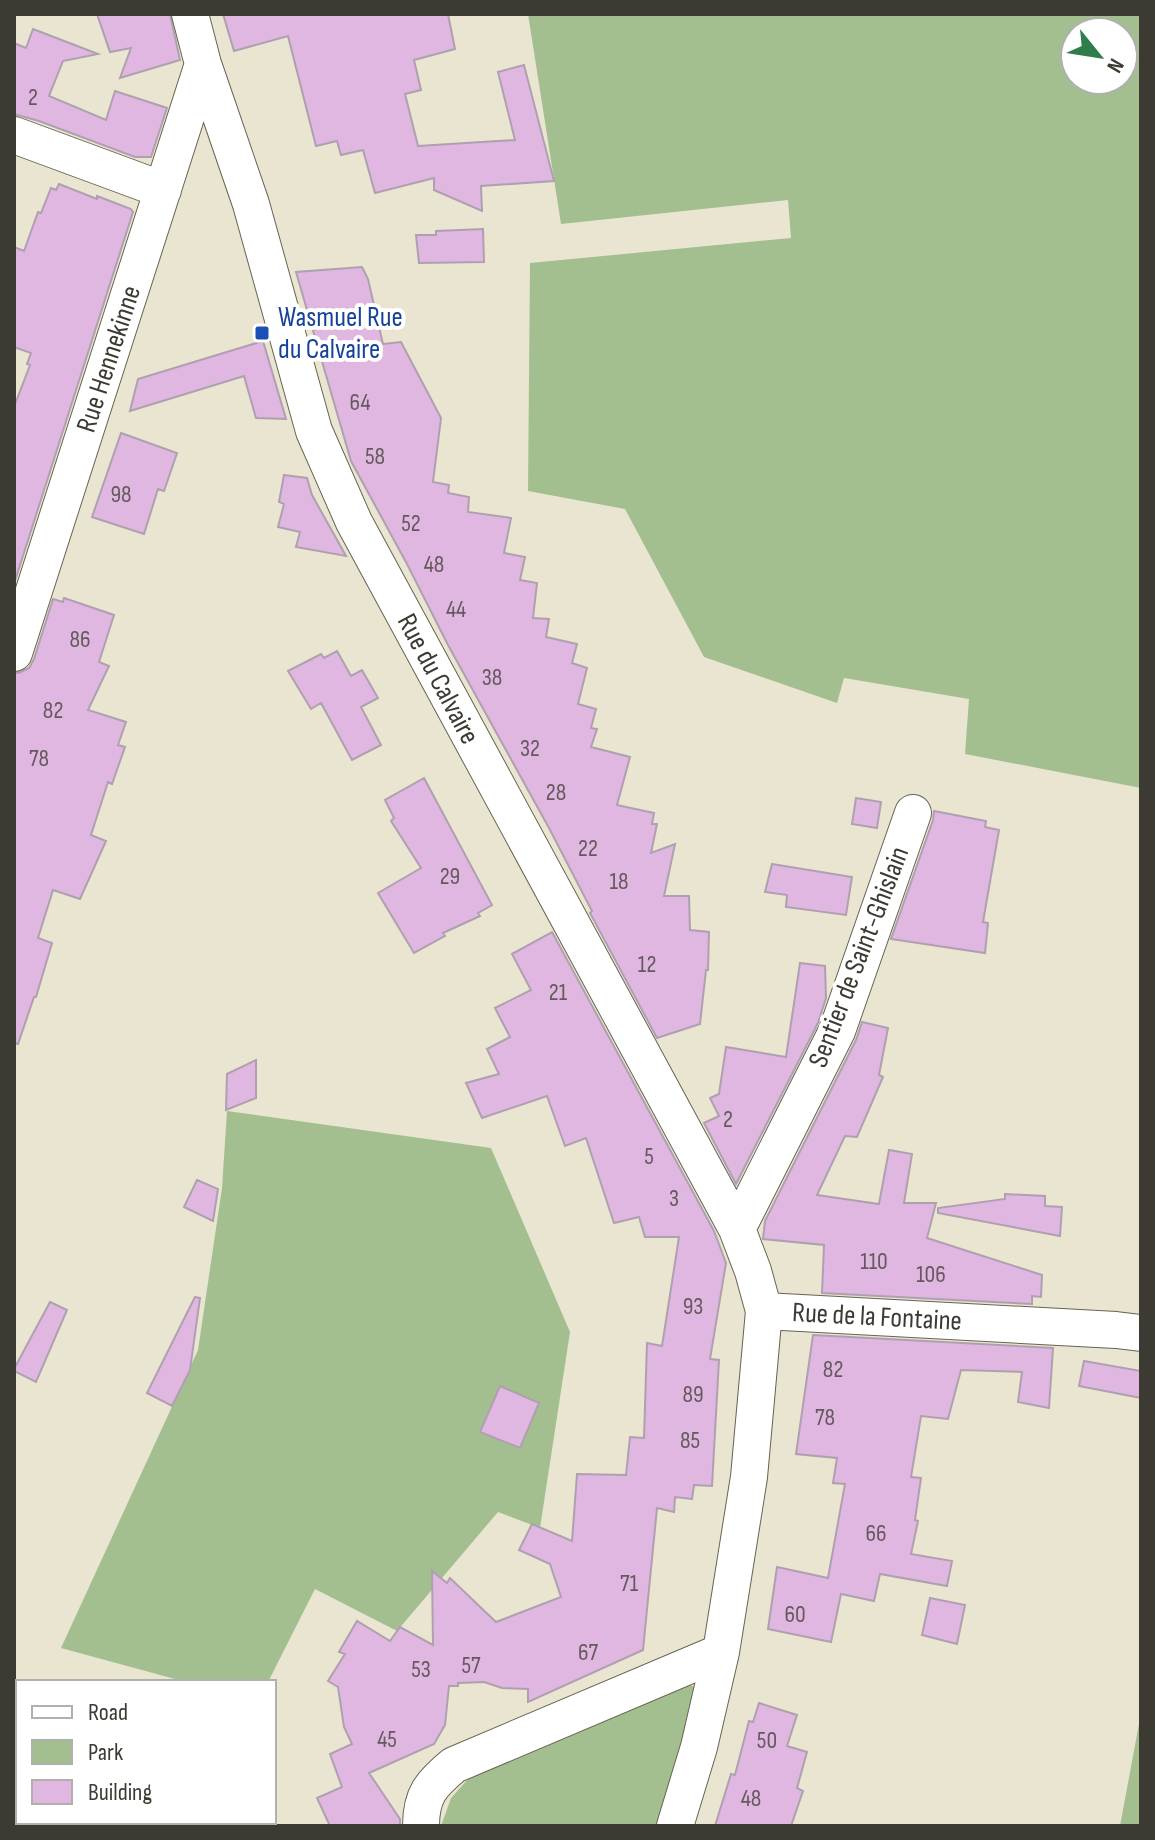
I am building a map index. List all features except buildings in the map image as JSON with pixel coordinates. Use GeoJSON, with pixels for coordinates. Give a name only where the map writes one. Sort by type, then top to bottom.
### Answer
{"type":"FeatureCollection","features":[{"type":"Feature","properties":{"kind":"street","name":"Rue du Calvaire"},"geometry":{"type":"LineString","coordinates":[[190,14],[203,64],[251,204],[314,431],[354,522],[737,1229],[764,1311]]}},
{"type":"Feature","properties":{"kind":"street","name":"Rue Hennekinne"},"geometry":{"type":"LineString","coordinates":[[14,653],[203,64]]}},
{"type":"Feature","properties":{"kind":"street"},"geometry":{"type":"LineString","coordinates":[[14,135],[163,190]]}},
{"type":"Feature","properties":{"kind":"street","name":"Sentier de Saint-Ghislain"},"geometry":{"type":"LineString","coordinates":[[737,1229],[837,1031],[913,813]]}},
{"type":"Feature","properties":{"kind":"street","name":"Rue de la Fontaine"},"geometry":{"type":"LineString","coordinates":[[675,1826],[699,1747],[721,1652],[749,1477],[764,1311],[1141,1333]]}},
{"type":"Feature","properties":{"kind":"street"},"geometry":{"type":"LineString","coordinates":[[421,1826],[423,1800],[435,1781],[454,1765],[721,1652]]}},
{"type":"Feature","properties":{"kind":"green space"},"geometry":{"type":"Polygon","coordinates":[[[528,14],[1141,14],[1141,788],[965,754],[969,699],[844,678],[837,703],[704,657],[625,509],[528,491],[530,263],[791,238],[788,200],[561,224],[528,14]]]}},
{"type":"Feature","properties":{"kind":"green space"},"geometry":{"type":"Polygon","coordinates":[[[227,1111],[491,1148],[570,1332],[540,1528],[498,1512],[397,1631],[315,1589],[269,1680],[179,1680],[61,1648],[198,1350],[222,1188],[227,1111]]]}},
{"type":"Feature","properties":{"kind":"green space"},"geometry":{"type":"Polygon","coordinates":[[[683,1683],[699,1688],[660,1826],[441,1826],[451,1798],[469,1778],[683,1683]]]}},
{"type":"Feature","properties":{"kind":"green space"},"geometry":{"type":"Polygon","coordinates":[[[1141,1713],[1141,1826],[1120,1826],[1141,1713]]]}},
{"type":"Feature","properties":{"kind":"green space"},"geometry":{"type":"Polygon","coordinates":[[[16,1778],[16,1824],[216,1826],[14,1826],[16,1778]]]}},
{"type":"Feature","properties":{"kind":"place","name":"Wasmuel Rue du Calvaire"},"geometry":{"type":"Point","coordinates":[262,333]}}]}
